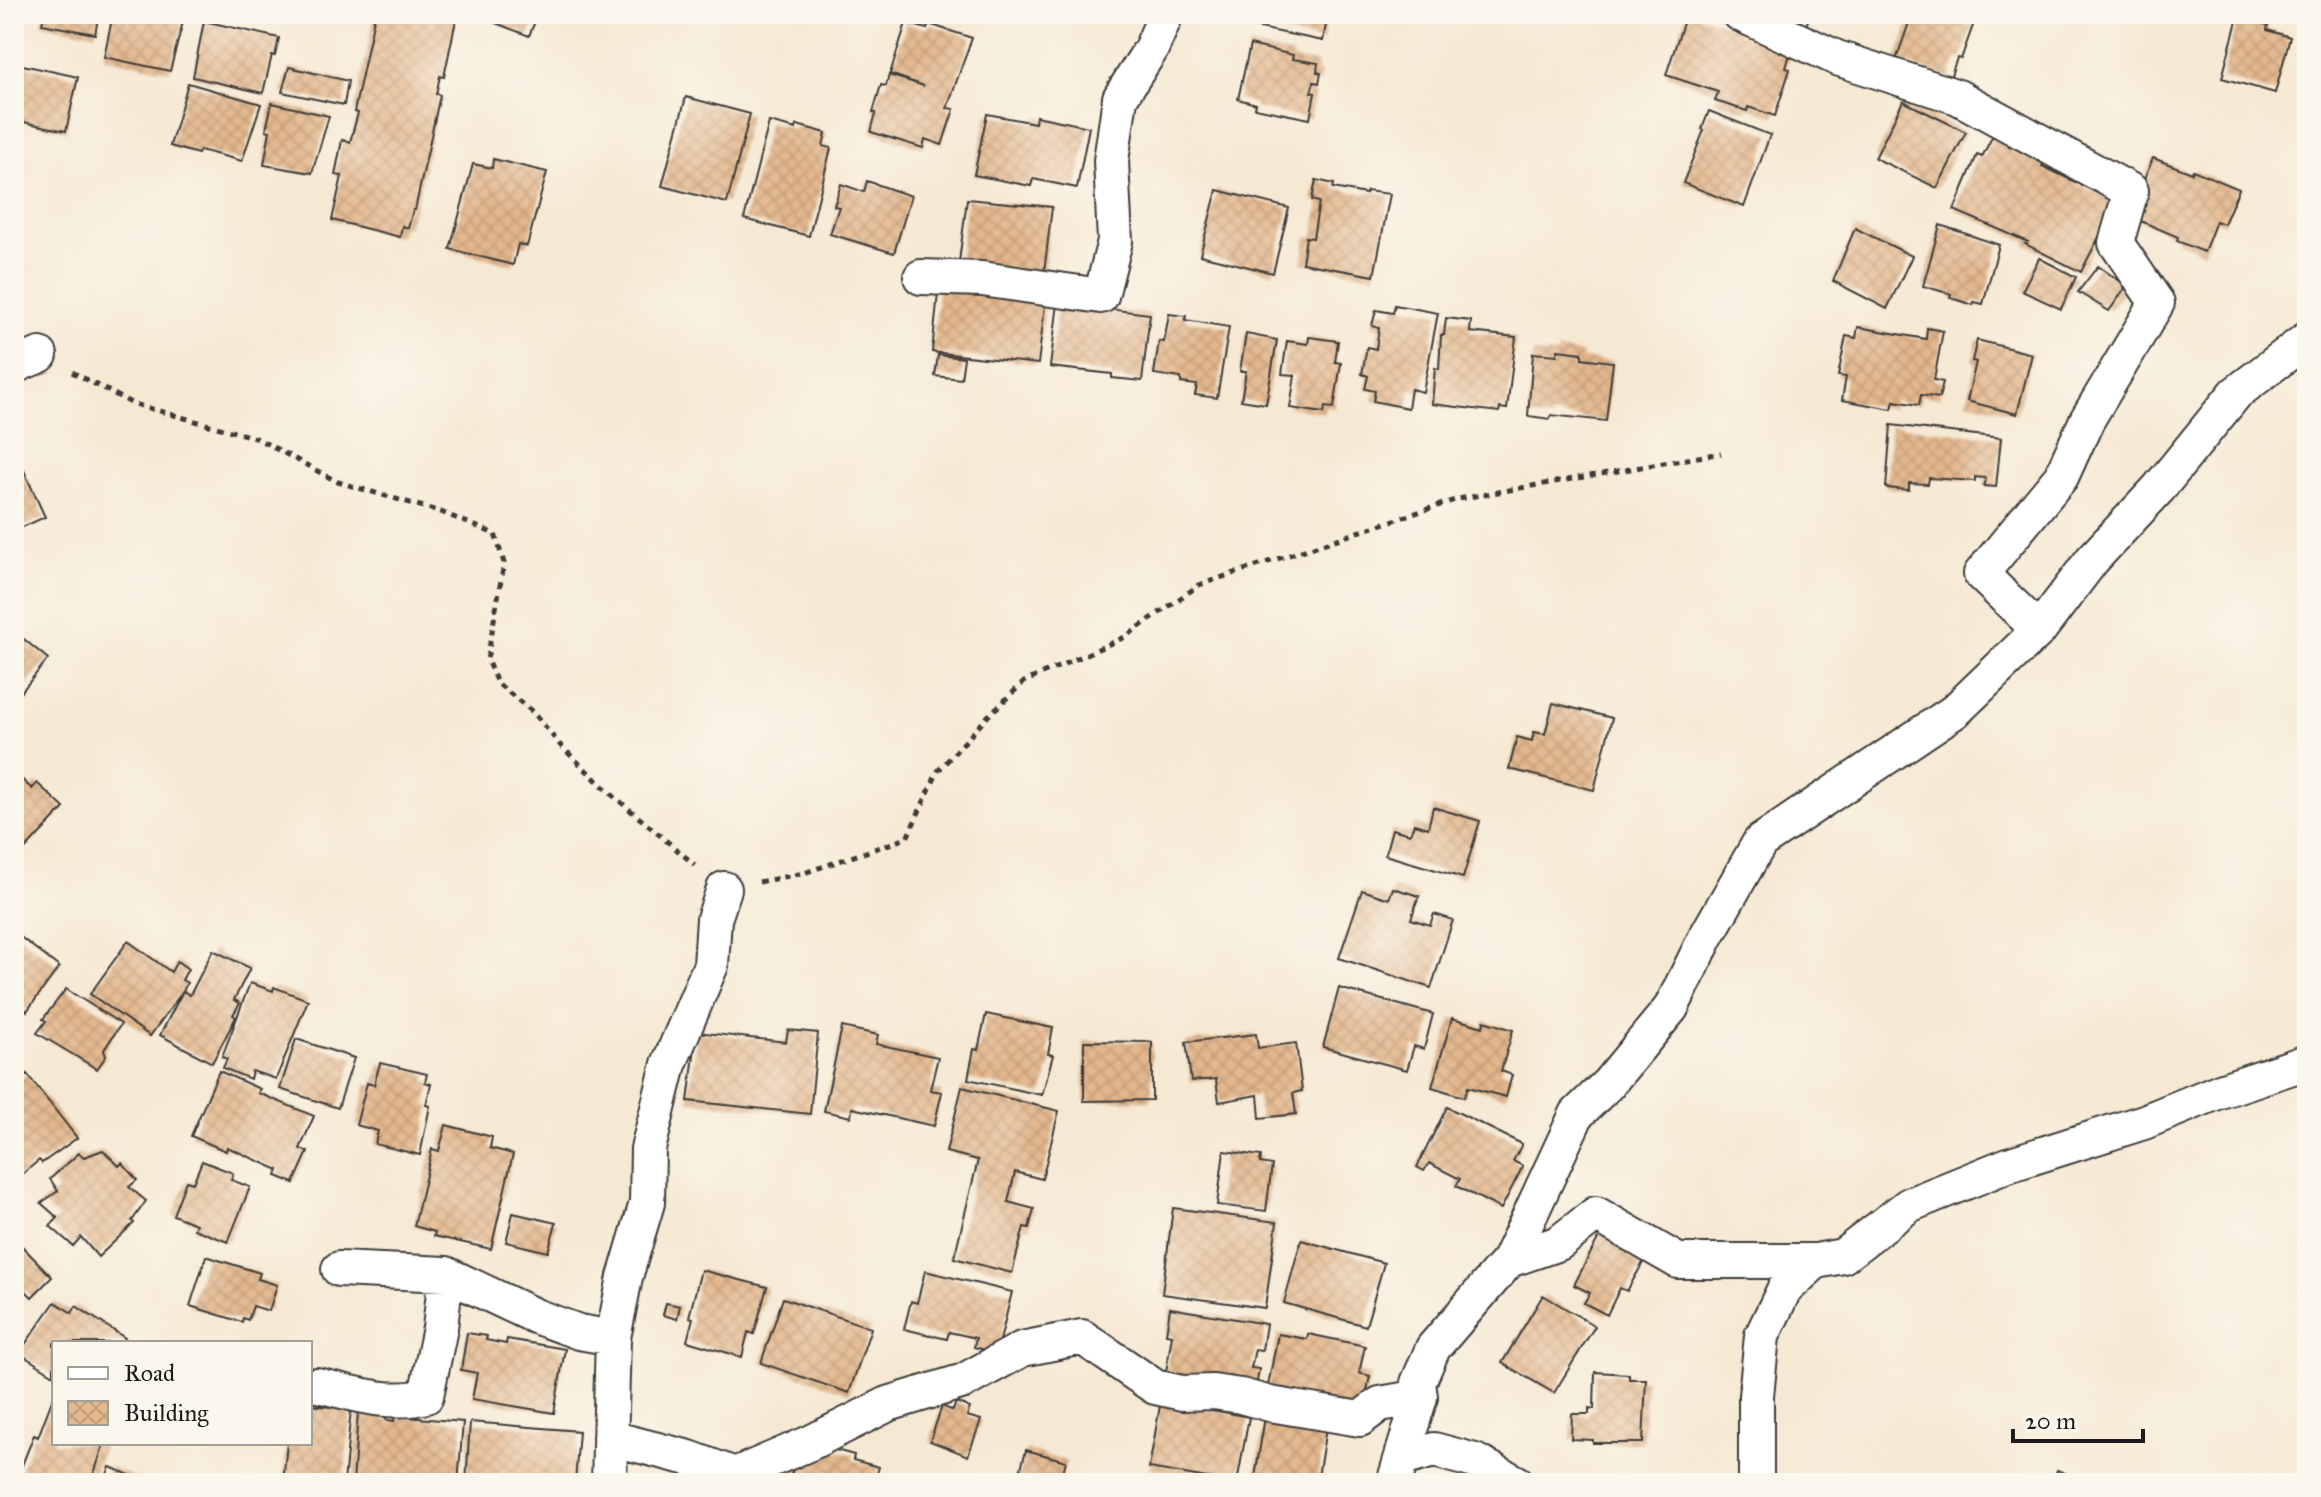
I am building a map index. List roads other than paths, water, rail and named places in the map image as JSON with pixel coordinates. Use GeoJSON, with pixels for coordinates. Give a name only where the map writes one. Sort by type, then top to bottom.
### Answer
{"type":"FeatureCollection","features":[{"type":"Feature","properties":{"kind":"street"},"geometry":{"type":"LineString","coordinates":[[921,277],[982,279],[1101,296],[1115,241],[1111,161],[1120,98],[1151,49],[1166,14]]}},
{"type":"Feature","properties":{"kind":"street"},"geometry":{"type":"LineString","coordinates":[[1740,14],[1837,58],[1958,97],[2131,191],[2116,243],[2157,303],[2087,420],[2061,477],[1981,574],[2039,630]]}},
{"type":"Feature","properties":{"kind":"street"},"geometry":{"type":"LineString","coordinates":[[1398,1471],[1420,1397],[1418,1383],[1433,1348],[1509,1260],[1577,1114],[1608,1084],[1671,1008],[1706,937],[1760,842],[1955,711],[2039,630],[2092,560],[2159,488],[2236,393],[2307,339]]}},
{"type":"Feature","properties":{"kind":"street"},"geometry":{"type":"LineString","coordinates":[[609,1483],[613,1338],[625,1277],[647,1203],[648,1149],[669,1064],[711,965],[714,919],[724,889]]}},
{"type":"Feature","properties":{"kind":"street"},"geometry":{"type":"LineString","coordinates":[[1509,1260],[1559,1243],[1596,1214],[1678,1261],[1816,1261],[1843,1256],[1909,1205],[2008,1165],[2144,1122],[2220,1091],[2307,1062]]}},
{"type":"Feature","properties":{"kind":"street"},"geometry":{"type":"LineString","coordinates":[[1756,1483],[1756,1396],[1762,1336],[1784,1290],[1816,1261]]}},
{"type":"Feature","properties":{"kind":"street"},"geometry":{"type":"LineString","coordinates":[[339,1269],[446,1274],[535,1316],[579,1332],[613,1338]]}},
{"type":"Feature","properties":{"kind":"street"},"geometry":{"type":"LineString","coordinates":[[317,1385],[374,1398],[407,1401],[426,1396],[440,1328],[446,1274]]}},
{"type":"Feature","properties":{"kind":"street"},"geometry":{"type":"LineString","coordinates":[[610,1438],[689,1458],[735,1475],[810,1443],[888,1404],[964,1381],[1022,1349],[1082,1337],[1155,1387],[1182,1393],[1213,1392],[1241,1396],[1360,1419],[1380,1404],[1420,1397]]}},
{"type":"Feature","properties":{"kind":"street"},"geometry":{"type":"LineString","coordinates":[[1398,1471],[1434,1450],[1475,1461],[1517,1483]]}}]}
